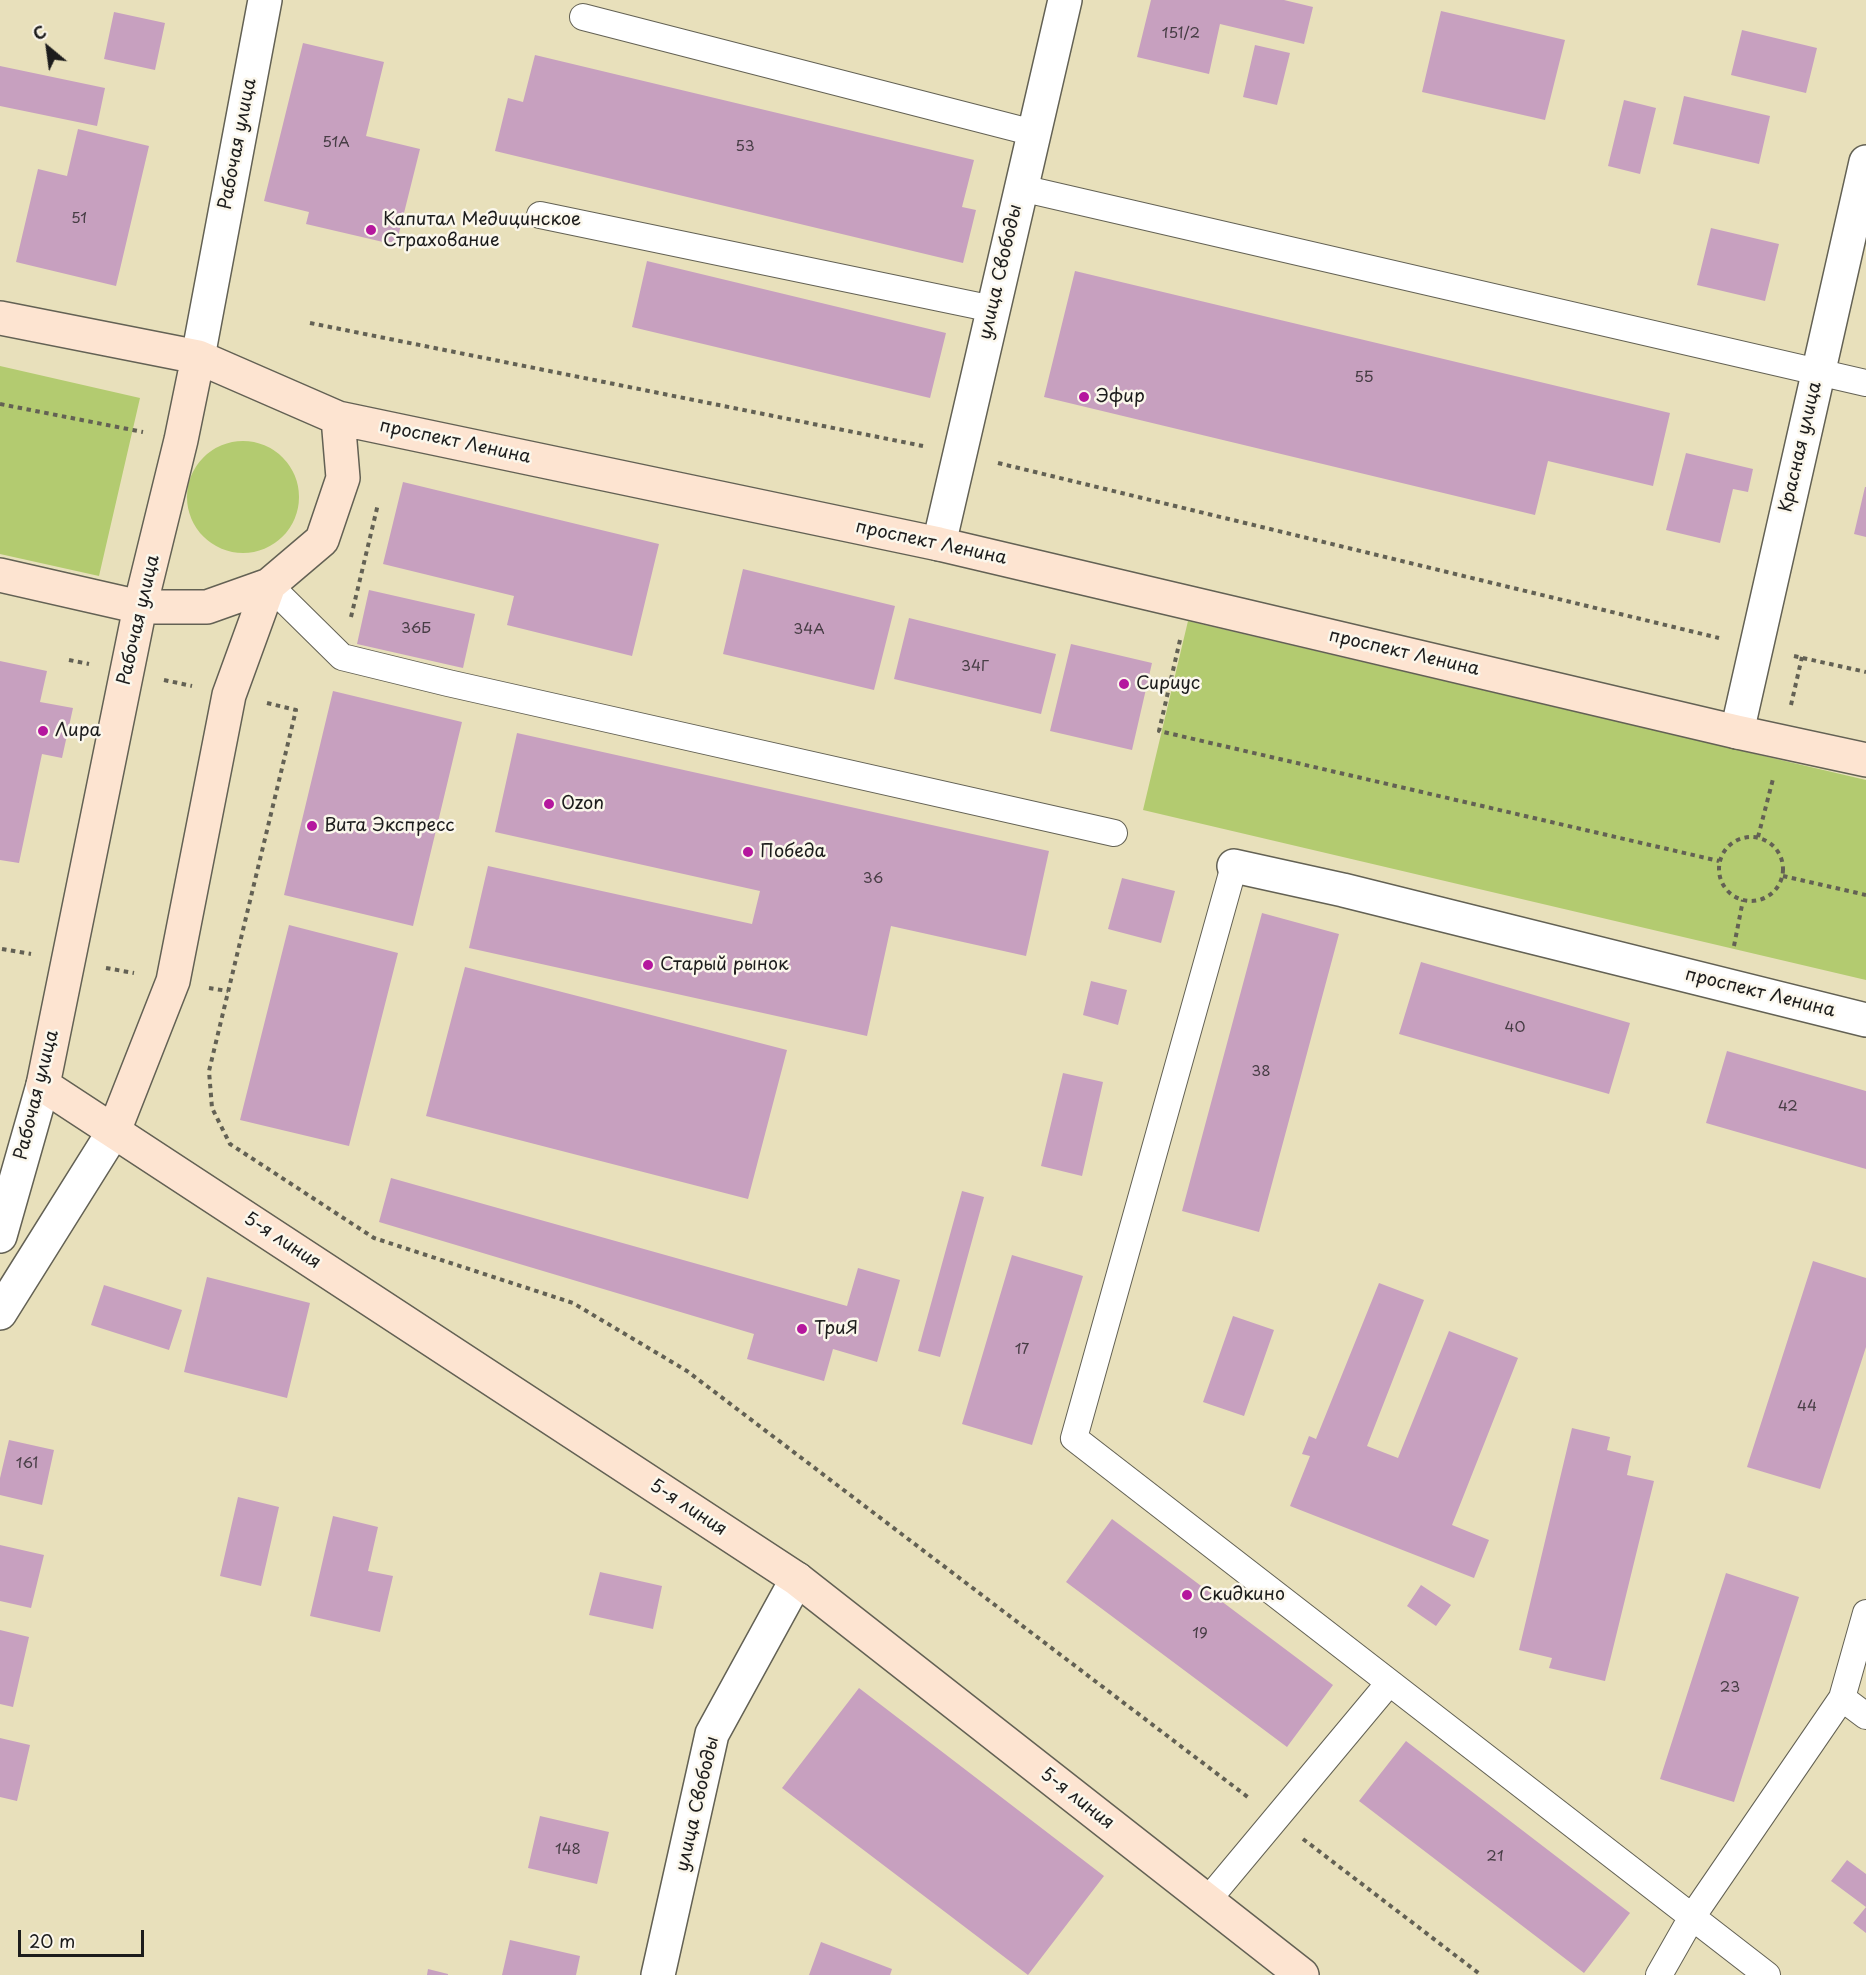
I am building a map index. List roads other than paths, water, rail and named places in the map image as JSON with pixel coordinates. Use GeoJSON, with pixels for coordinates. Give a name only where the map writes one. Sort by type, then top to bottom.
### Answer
{"type":"FeatureCollection","features":[{"type":"Feature","properties":{"kind":"street","name":"Рабочая улица"},"geometry":{"type":"LineString","coordinates":[[0,1236],[43,1085],[140,607],[182,440],[265,0]]}},
{"type":"Feature","properties":{"kind":"street","name":"улица Свободы"},"geometry":{"type":"LineString","coordinates":[[939,544],[1065,0]]}},
{"type":"Feature","properties":{"kind":"street","name":"Красная улица"},"geometry":{"type":"LineString","coordinates":[[1737,732],[1866,162]]}},
{"type":"Feature","properties":{"kind":"street","name":"проспект Ленина"},"geometry":{"type":"LineString","coordinates":[[0,318],[198,357],[338,418],[939,544],[1737,732],[1866,760]]}},
{"type":"Feature","properties":{"kind":"street"},"geometry":{"type":"LineString","coordinates":[[0,575],[140,607],[207,607],[269,585],[322,540],[343,478],[338,418]]}},
{"type":"Feature","properties":{"kind":"street"},"geometry":{"type":"LineString","coordinates":[[0,1313],[114,1131],[173,981],[229,695],[269,585]]}},
{"type":"Feature","properties":{"kind":"street","name":"проспект Ленина"},"geometry":{"type":"LineString","coordinates":[[1234,866],[1343,890],[1866,1020]]}},
{"type":"Feature","properties":{"kind":"street","name":"5-я линия"},"geometry":{"type":"LineString","coordinates":[[43,1085],[797,1579],[1302,1975]]}},
{"type":"Feature","properties":{"kind":"street","name":"улица Свободы"},"geometry":{"type":"LineString","coordinates":[[658,1975],[712,1734],[797,1579]]}},
{"type":"Feature","properties":{"kind":"lane"},"geometry":{"type":"LineString","coordinates":[[583,17],[1034,133]]}},
{"type":"Feature","properties":{"kind":"lane"},"geometry":{"type":"LineString","coordinates":[[1021,188],[1866,383]]}},
{"type":"Feature","properties":{"kind":"lane"},"geometry":{"type":"LineString","coordinates":[[540,215],[993,309]]}},
{"type":"Feature","properties":{"kind":"lane"},"geometry":{"type":"LineString","coordinates":[[269,585],[342,657],[460,686],[1114,833]]}},
{"type":"Feature","properties":{"kind":"lane"},"geometry":{"type":"LineString","coordinates":[[1234,866],[1074,1438],[1767,1975]]}},
{"type":"Feature","properties":{"kind":"lane"},"geometry":{"type":"LineString","coordinates":[[1659,1975],[1692,1917],[1842,1698],[1866,1613]]}},
{"type":"Feature","properties":{"kind":"lane"},"geometry":{"type":"LineString","coordinates":[[1207,1901],[1389,1683]]}},
{"type":"Feature","properties":{"kind":"lane"},"geometry":{"type":"LineString","coordinates":[[1842,1698],[1866,1716]]}},
{"type":"Feature","properties":{"kind":"place","name":"Капитал Медицинское Страхование"},"geometry":{"type":"Point","coordinates":[371,230]}},
{"type":"Feature","properties":{"kind":"place","name":"Эфир"},"geometry":{"type":"Point","coordinates":[1084,397]}},
{"type":"Feature","properties":{"kind":"place","name":"Сириус"},"geometry":{"type":"Point","coordinates":[1124,684]}},
{"type":"Feature","properties":{"kind":"place","name":"Лира"},"geometry":{"type":"Point","coordinates":[43,731]}},
{"type":"Feature","properties":{"kind":"place","name":"Ozon"},"geometry":{"type":"Point","coordinates":[549,804]}},
{"type":"Feature","properties":{"kind":"place","name":"Вита Экспресс"},"geometry":{"type":"Point","coordinates":[312,826]}},
{"type":"Feature","properties":{"kind":"place","name":"Победа"},"geometry":{"type":"Point","coordinates":[748,852]}},
{"type":"Feature","properties":{"kind":"place","name":"Старый рынок"},"geometry":{"type":"Point","coordinates":[648,965]}},
{"type":"Feature","properties":{"kind":"place","name":"ТриЯ"},"geometry":{"type":"Point","coordinates":[802,1329]}},
{"type":"Feature","properties":{"kind":"place","name":"Скидкино"},"geometry":{"type":"Point","coordinates":[1187,1595]}}]}
